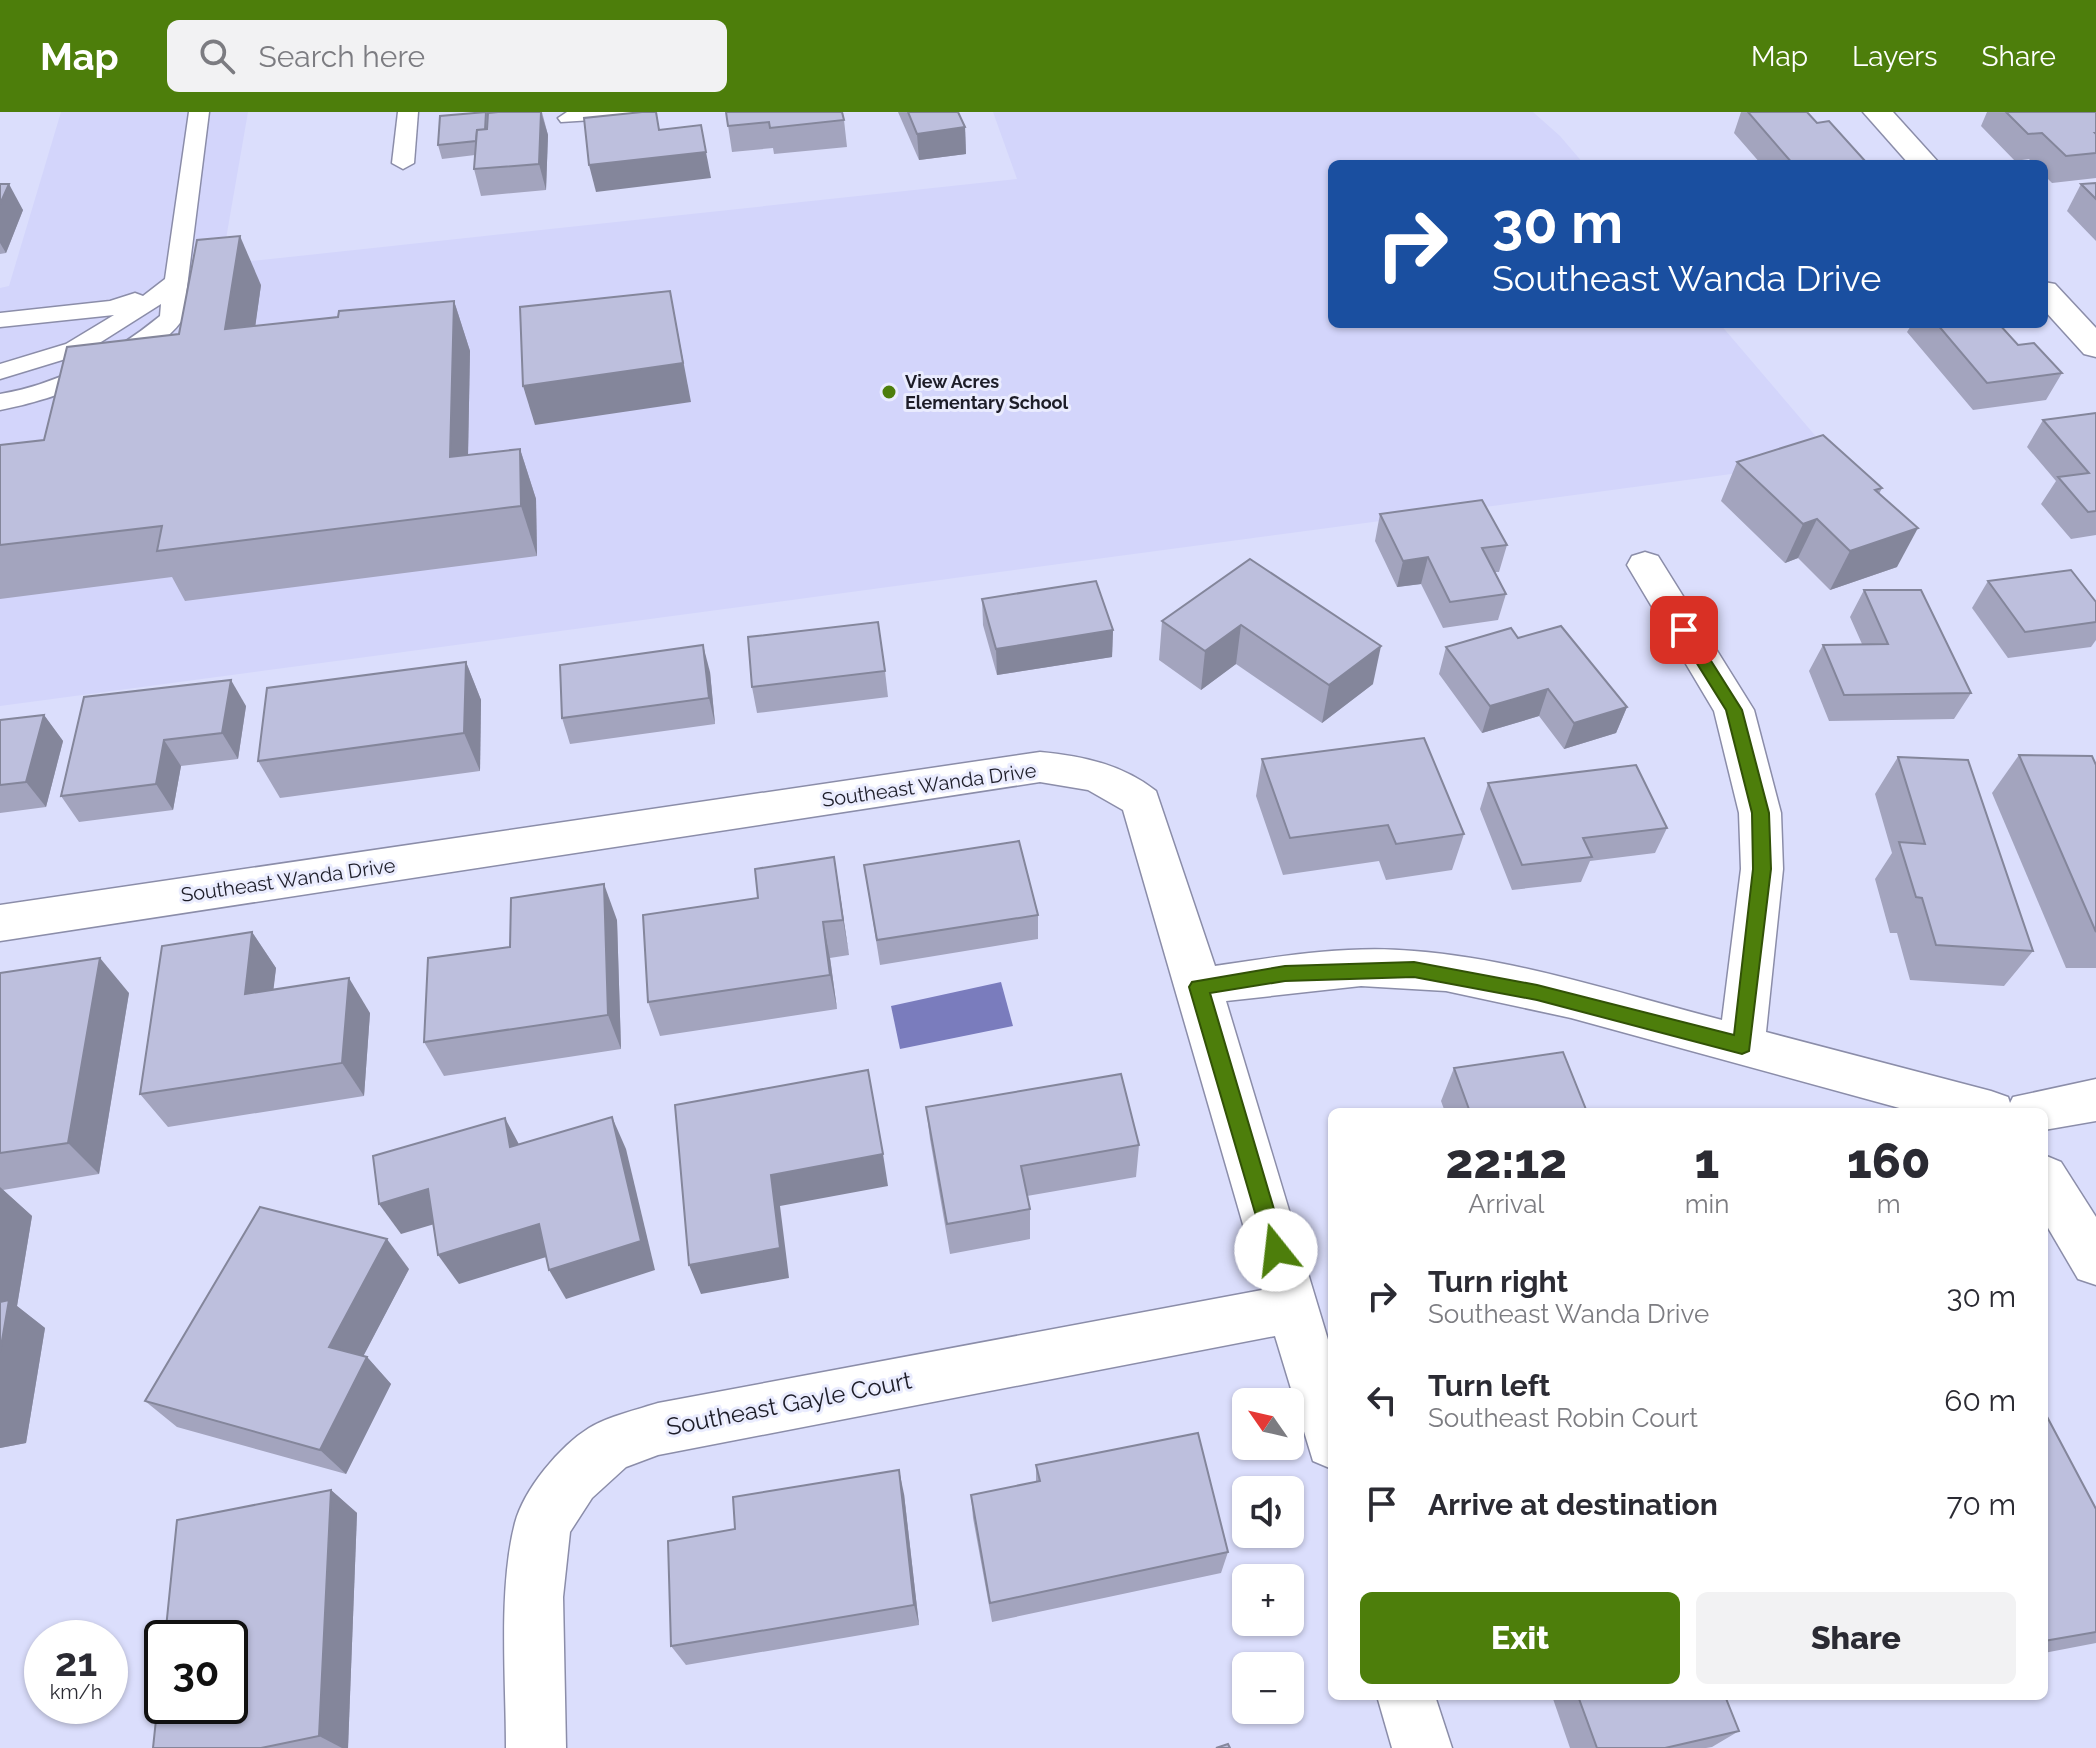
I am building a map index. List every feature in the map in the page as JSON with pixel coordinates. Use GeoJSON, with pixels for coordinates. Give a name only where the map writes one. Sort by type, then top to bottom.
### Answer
{"type":"FeatureCollection","features":[{"type":"Feature","properties":{"kind":"street"},"geometry":{"type":"LineString","coordinates":[[1877,112],[1921,160]]}},
{"type":"Feature","properties":{"kind":"street"},"geometry":{"type":"LineString","coordinates":[[2048,295],[2096,347]]}},
{"type":"Feature","properties":{"kind":"street"},"geometry":{"type":"LineString","coordinates":[[1645,565],[1734,710],[1760,813],[1761,885],[1742,1045]]}},
{"type":"Feature","properties":{"kind":"street","name":"Southeast Wanda Drive"},"geometry":{"type":"LineString","coordinates":[[0,923],[1040,767],[1088,772],[1120,784],[1141,802],[1199,987],[1328,1428]]}},
{"type":"Feature","properties":{"kind":"street"},"geometry":{"type":"LineString","coordinates":[[1199,987],[1285,974],[1414,969],[1491,982],[1976,1108]]}},
{"type":"Feature","properties":{"kind":"street"},"geometry":{"type":"LineString","coordinates":[[2048,1109],[2096,1100]]}},
{"type":"Feature","properties":{"kind":"street"},"geometry":{"type":"LineString","coordinates":[[2048,1184],[2096,1262]]}},
{"type":"Feature","properties":{"kind":"street","name":"Southeast Gayle Court"},"geometry":{"type":"LineString","coordinates":[[536,1748],[535,1597],[543,1523],[573,1479],[608,1447],[658,1429],[1293,1308]]}},
{"type":"Feature","properties":{"kind":"street"},"geometry":{"type":"LineString","coordinates":[[1407,1700],[1422,1748]]}},
{"type":"Feature","properties":{"kind":"lane"},"geometry":{"type":"LineString","coordinates":[[0,402],[83,377],[137,348],[171,319],[199,112]]}},
{"type":"Feature","properties":{"kind":"lane"},"geometry":{"type":"LineString","coordinates":[[403,163],[408,112]]}},
{"type":"Feature","properties":{"kind":"lane"},"geometry":{"type":"LineString","coordinates":[[568,118],[624,112]]}},
{"type":"Feature","properties":{"kind":"lane"},"geometry":{"type":"LineString","coordinates":[[0,320],[114,308],[174,283]]}},
{"type":"Feature","properties":{"kind":"lane"},"geometry":{"type":"LineString","coordinates":[[0,372],[74,349],[142,308],[174,283]]}},
{"type":"Feature","properties":{"kind":"shaded area","name":"View Acres Elementary School"},"geometry":{"type":"Polygon","coordinates":[[[61,112],[248,112],[223,256],[243,262],[1017,179],[993,112],[1533,112],[1581,160],[1328,160],[1328,328],[1723,328],[1836,460],[0,706],[0,288],[9,286],[61,112]]]}},
{"type":"Feature","properties":{"kind":"water"},"geometry":{"type":"Polygon","coordinates":[[[1001,982],[1013,1026],[900,1049],[891,1006],[1001,982]]]}},
{"type":"Feature","properties":{"kind":"building"},"geometry":{"type":"Polygon","coordinates":[[[486,112],[485,130],[477,130],[476,141],[438,145],[440,116],[486,112]]]}},
{"type":"Feature","properties":{"kind":"building"},"geometry":{"type":"Polygon","coordinates":[[[541,112],[539,164],[474,169],[477,130],[487,129],[488,113],[541,112]]]}},
{"type":"Feature","properties":{"kind":"building"},"geometry":{"type":"Polygon","coordinates":[[[656,112],[659,130],[701,125],[706,152],[589,165],[584,118],[656,112]]]}},
{"type":"Feature","properties":{"kind":"building"},"geometry":{"type":"Polygon","coordinates":[[[726,112],[842,112],[844,120],[770,128],[769,122],[728,126],[726,112]]]}},
{"type":"Feature","properties":{"kind":"building"},"geometry":{"type":"Polygon","coordinates":[[[908,112],[958,112],[965,127],[917,134],[908,112]]]}},
{"type":"Feature","properties":{"kind":"building"},"geometry":{"type":"Polygon","coordinates":[[[1748,112],[1807,112],[1817,123],[1829,121],[1864,160],[1790,160],[1748,112]]]}},
{"type":"Feature","properties":{"kind":"building"},"geometry":{"type":"Polygon","coordinates":[[[2006,112],[2096,112],[2096,153],[2066,156],[2042,133],[2028,134],[2006,112]]]}},
{"type":"Feature","properties":{"kind":"building"},"geometry":{"type":"Polygon","coordinates":[[[2096,183],[2096,199],[2081,184],[2096,183]]]}},
{"type":"Feature","properties":{"kind":"building"},"geometry":{"type":"Polygon","coordinates":[[[0,184],[9,184],[0,204],[0,184]]]}},
{"type":"Feature","properties":{"kind":"building"},"geometry":{"type":"Polygon","coordinates":[[[240,236],[225,329],[338,317],[339,311],[454,301],[450,457],[520,449],[521,506],[157,551],[162,526],[0,545],[0,445],[44,440],[67,347],[179,334],[197,240],[240,236]]]}},
{"type":"Feature","properties":{"kind":"building"},"geometry":{"type":"Polygon","coordinates":[[[670,291],[683,363],[523,386],[520,307],[670,291]]]}},
{"type":"Feature","properties":{"kind":"building"},"geometry":{"type":"Polygon","coordinates":[[[1940,328],[2003,328],[2018,345],[2034,343],[2062,373],[1987,383],[1940,328]]]}},
{"type":"Feature","properties":{"kind":"building"},"geometry":{"type":"Polygon","coordinates":[[[2096,413],[2096,511],[2088,512],[2058,477],[2089,473],[2043,420],[2096,413]]]}},
{"type":"Feature","properties":{"kind":"building"},"geometry":{"type":"Polygon","coordinates":[[[1823,435],[1882,488],[1875,490],[1918,528],[1850,551],[1817,519],[1803,524],[1737,462],[1823,435]]]}},
{"type":"Feature","properties":{"kind":"building"},"geometry":{"type":"Polygon","coordinates":[[[1482,500],[1507,545],[1482,548],[1506,594],[1450,602],[1428,557],[1403,561],[1380,514],[1482,500]]]}},
{"type":"Feature","properties":{"kind":"building"},"geometry":{"type":"Polygon","coordinates":[[[1250,559],[1381,646],[1329,685],[1241,625],[1205,651],[1162,621],[1250,559]]]}},
{"type":"Feature","properties":{"kind":"building"},"geometry":{"type":"Polygon","coordinates":[[[2071,570],[2096,602],[2096,622],[2025,632],[1988,581],[2071,570]]]}},
{"type":"Feature","properties":{"kind":"building"},"geometry":{"type":"Polygon","coordinates":[[[1096,581],[1113,630],[996,649],[982,599],[1096,581]]]}},
{"type":"Feature","properties":{"kind":"building"},"geometry":{"type":"Polygon","coordinates":[[[1864,590],[1921,590],[1971,693],[1844,695],[1823,645],[1888,644],[1864,590]]]}},
{"type":"Feature","properties":{"kind":"building"},"geometry":{"type":"Polygon","coordinates":[[[878,622],[885,671],[752,687],[748,637],[878,622]]]}},
{"type":"Feature","properties":{"kind":"building"},"geometry":{"type":"Polygon","coordinates":[[[1561,626],[1627,707],[1574,723],[1548,689],[1490,706],[1446,647],[1511,628],[1518,638],[1561,626]]]}},
{"type":"Feature","properties":{"kind":"building"},"geometry":{"type":"Polygon","coordinates":[[[703,645],[709,698],[562,718],[560,665],[703,645]]]}},
{"type":"Feature","properties":{"kind":"building"},"geometry":{"type":"Polygon","coordinates":[[[466,662],[464,733],[258,761],[267,688],[466,662]]]}},
{"type":"Feature","properties":{"kind":"building"},"geometry":{"type":"Polygon","coordinates":[[[231,680],[222,733],[164,740],[156,784],[61,796],[84,697],[231,680]]]}},
{"type":"Feature","properties":{"kind":"building"},"geometry":{"type":"Polygon","coordinates":[[[44,715],[26,782],[0,785],[0,720],[44,715]]]}},
{"type":"Feature","properties":{"kind":"building"},"geometry":{"type":"Polygon","coordinates":[[[1424,738],[1464,834],[1396,844],[1388,825],[1290,838],[1262,759],[1424,738]]]}},
{"type":"Feature","properties":{"kind":"building"},"geometry":{"type":"Polygon","coordinates":[[[2019,755],[2092,756],[2096,765],[2096,932],[2019,755]]]}},
{"type":"Feature","properties":{"kind":"building"},"geometry":{"type":"Polygon","coordinates":[[[1898,757],[1968,760],[2033,951],[1936,945],[1922,898],[1916,897],[1899,842],[1925,844],[1898,757]]]}},
{"type":"Feature","properties":{"kind":"building"},"geometry":{"type":"Polygon","coordinates":[[[1636,765],[1667,828],[1583,838],[1592,857],[1522,865],[1488,783],[1636,765]]]}},
{"type":"Feature","properties":{"kind":"building"},"geometry":{"type":"Polygon","coordinates":[[[1019,841],[1038,915],[877,940],[864,865],[1019,841]]]}},
{"type":"Feature","properties":{"kind":"building"},"geometry":{"type":"Polygon","coordinates":[[[834,857],[843,920],[823,922],[830,975],[648,1002],[643,915],[758,898],[755,869],[834,857]]]}},
{"type":"Feature","properties":{"kind":"building"},"geometry":{"type":"Polygon","coordinates":[[[604,884],[608,1015],[424,1042],[428,958],[510,947],[511,898],[604,884]]]}},
{"type":"Feature","properties":{"kind":"building"},"geometry":{"type":"Polygon","coordinates":[[[252,932],[245,994],[349,978],[342,1063],[140,1094],[162,946],[252,932]]]}},
{"type":"Feature","properties":{"kind":"building"},"geometry":{"type":"Polygon","coordinates":[[[100,958],[68,1143],[0,1153],[0,973],[100,958]]]}},
{"type":"Feature","properties":{"kind":"building"},"geometry":{"type":"Polygon","coordinates":[[[1563,1052],[1585,1108],[1469,1108],[1454,1068],[1563,1052]]]}},
{"type":"Feature","properties":{"kind":"building"},"geometry":{"type":"Polygon","coordinates":[[[868,1070],[883,1154],[771,1175],[780,1248],[689,1265],[675,1105],[868,1070]]]}},
{"type":"Feature","properties":{"kind":"building"},"geometry":{"type":"Polygon","coordinates":[[[1121,1074],[1139,1145],[1021,1166],[1030,1209],[947,1224],[926,1107],[1121,1074]]]}},
{"type":"Feature","properties":{"kind":"building"},"geometry":{"type":"Polygon","coordinates":[[[612,1117],[641,1241],[549,1270],[539,1224],[438,1255],[428,1189],[379,1204],[373,1156],[505,1118],[510,1147],[612,1117]]]}},
{"type":"Feature","properties":{"kind":"building"},"geometry":{"type":"Polygon","coordinates":[[[260,1207],[387,1239],[329,1347],[367,1357],[320,1450],[145,1401],[260,1207]]]}},
{"type":"Feature","properties":{"kind":"building"},"geometry":{"type":"Polygon","coordinates":[[[9,1300],[0,1352],[0,1302],[9,1300]]]}},
{"type":"Feature","properties":{"kind":"building"},"geometry":{"type":"Polygon","coordinates":[[[2048,1419],[2096,1509],[2096,1632],[2048,1640],[2048,1419]]]}},
{"type":"Feature","properties":{"kind":"building"},"geometry":{"type":"Polygon","coordinates":[[[1198,1433],[1228,1552],[990,1603],[971,1495],[1040,1481],[1036,1465],[1198,1433]]]}},
{"type":"Feature","properties":{"kind":"building"},"geometry":{"type":"Polygon","coordinates":[[[899,1470],[914,1605],[671,1646],[668,1541],[735,1529],[733,1497],[899,1470]]]}},
{"type":"Feature","properties":{"kind":"building"},"geometry":{"type":"Polygon","coordinates":[[[331,1490],[319,1736],[261,1748],[153,1748],[156,1724],[248,1724],[248,1620],[167,1620],[177,1520],[331,1490]]]}},
{"type":"Feature","properties":{"kind":"building"},"geometry":{"type":"Polygon","coordinates":[[[1579,1700],[1727,1700],[1739,1731],[1665,1748],[1597,1748],[1579,1700]]]}},
{"type":"Feature","properties":{"kind":"place","name":"View Acres Elementary School"},"geometry":{"type":"Point","coordinates":[889,392]}},
{"type":"Feature","properties":{"kind":"route"},"geometry":{"type":"LineString","coordinates":[[1276,1250],[1199,987],[1285,974],[1349,969],[1414,969],[1537,993],[1742,1045],[1754,963],[1762,869],[1760,813],[1734,710],[1684,630]]}}]}
